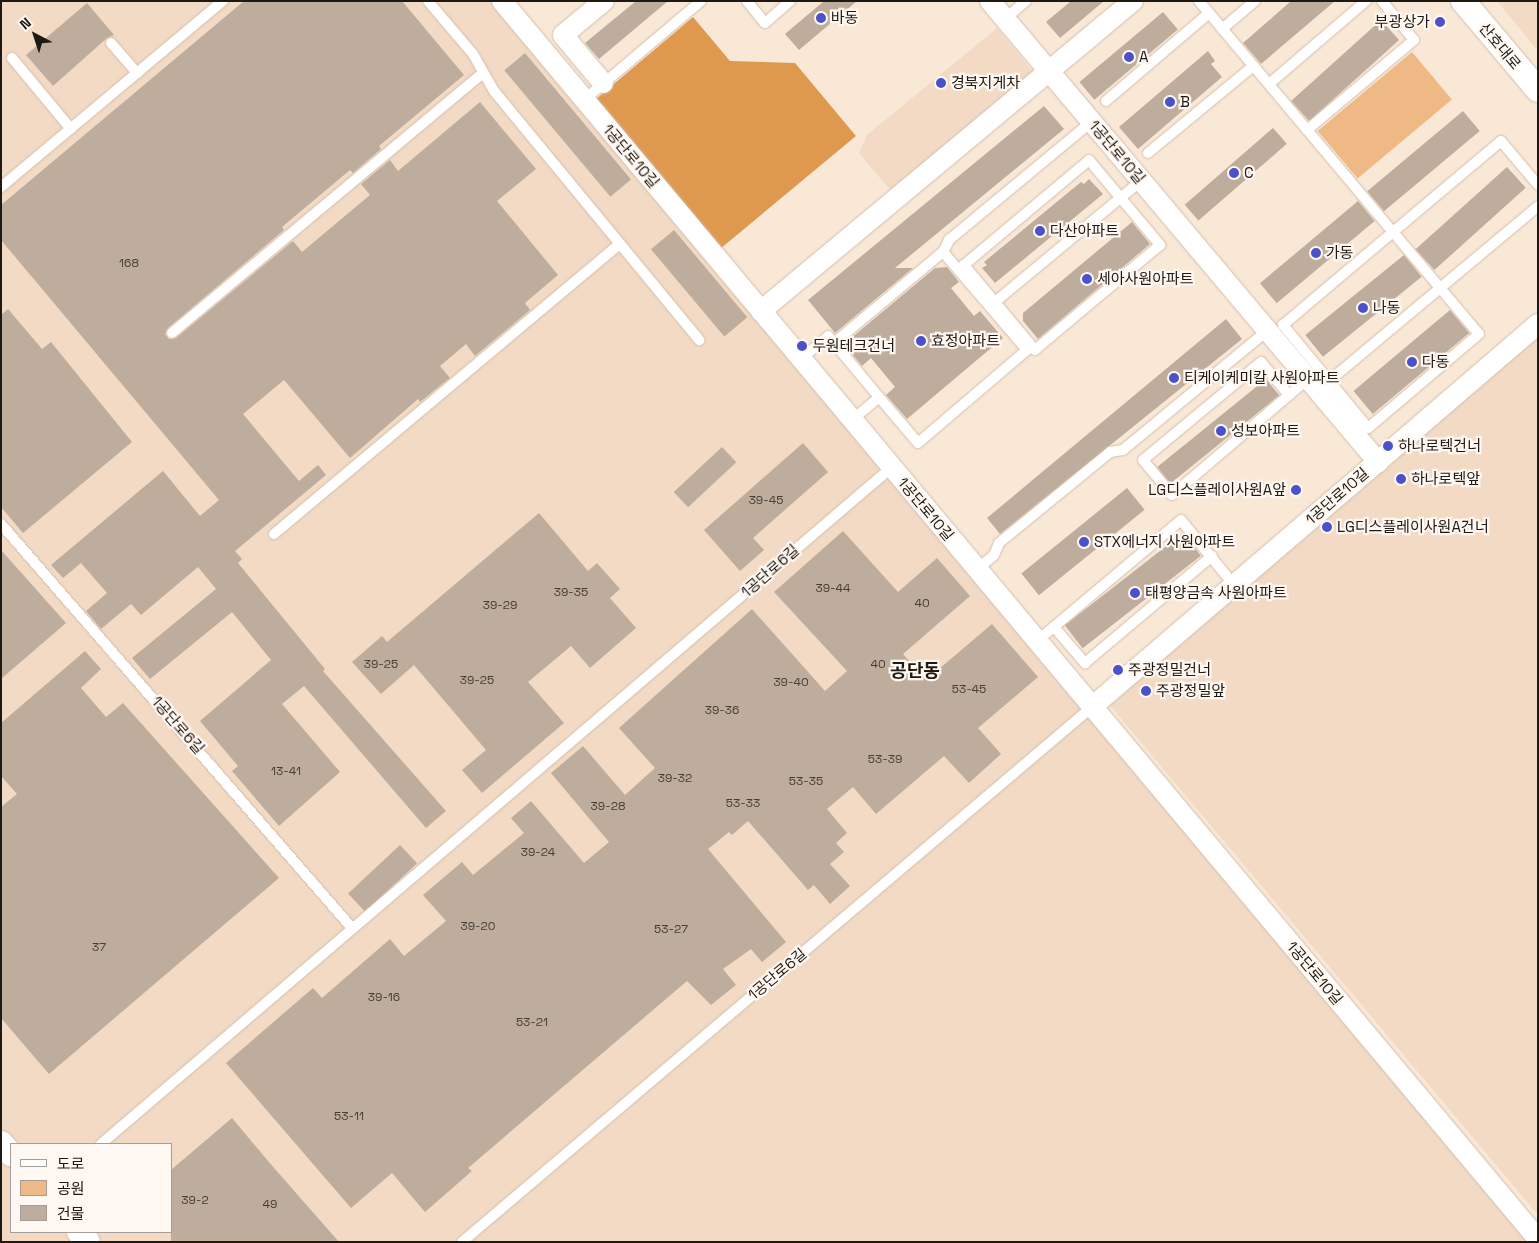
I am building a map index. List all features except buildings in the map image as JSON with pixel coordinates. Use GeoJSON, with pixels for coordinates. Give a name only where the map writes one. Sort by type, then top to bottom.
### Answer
{"type":"FeatureCollection","features":[{"type":"Feature","properties":{"kind":"street","name":"1공단로10길"},"geometry":{"type":"LineString","coordinates":[[502,1],[1538,1239]]}},
{"type":"Feature","properties":{"kind":"street"},"geometry":{"type":"LineString","coordinates":[[597,89],[564,35],[604,1]]}},
{"type":"Feature","properties":{"kind":"street","name":"1공단로10길"},"geometry":{"type":"LineString","coordinates":[[990,1],[1378,462]]}},
{"type":"Feature","properties":{"kind":"street"},"geometry":{"type":"LineString","coordinates":[[761,311],[1133,1]]}},
{"type":"Feature","properties":{"kind":"street","name":"산호대로"},"geometry":{"type":"LineString","coordinates":[[1463,1],[1538,90]]}},
{"type":"Feature","properties":{"kind":"street","name":"산호대로"},"geometry":{"type":"LineString","coordinates":[[1477,1],[1538,73]]}},
{"type":"Feature","properties":{"kind":"street","name":"1공단로10길"},"geometry":{"type":"LineString","coordinates":[[1092,707],[1538,324]]}},
{"type":"Feature","properties":{"kind":"street"},"geometry":{"type":"LineString","coordinates":[[1,1142],[10,1153]]}},
{"type":"Feature","properties":{"kind":"lane"},"geometry":{"type":"LineString","coordinates":[[1,187],[223,1]]}},
{"type":"Feature","properties":{"kind":"lane"},"geometry":{"type":"LineString","coordinates":[[428,1],[473,54],[482,74],[618,245],[699,340]]}},
{"type":"Feature","properties":{"kind":"lane"},"geometry":{"type":"LineString","coordinates":[[597,89],[701,1]]}},
{"type":"Feature","properties":{"kind":"lane"},"geometry":{"type":"LineString","coordinates":[[747,1],[765,23],[790,1]]}},
{"type":"Feature","properties":{"kind":"lane"},"geometry":{"type":"LineString","coordinates":[[1005,19],[1026,1]]}},
{"type":"Feature","properties":{"kind":"lane"},"geometry":{"type":"LineString","coordinates":[[1199,1],[1268,84],[1393,232],[1441,288],[1479,334],[1368,428],[1283,325],[1393,232],[1501,141],[1538,185]]}},
{"type":"Feature","properties":{"kind":"lane"},"geometry":{"type":"LineString","coordinates":[[1222,29],[1254,1]]}},
{"type":"Feature","properties":{"kind":"lane"},"geometry":{"type":"LineString","coordinates":[[1268,84],[1366,1]]}},
{"type":"Feature","properties":{"kind":"lane"},"geometry":{"type":"LineString","coordinates":[[1307,130],[1414,40],[1382,1]]}},
{"type":"Feature","properties":{"kind":"lane"},"geometry":{"type":"LineString","coordinates":[[1106,102],[1209,13]]}},
{"type":"Feature","properties":{"kind":"lane"},"geometry":{"type":"LineString","coordinates":[[111,43],[138,73]]}},
{"type":"Feature","properties":{"kind":"lane"},"geometry":{"type":"LineString","coordinates":[[12,58],[71,129]]}},
{"type":"Feature","properties":{"kind":"lane"},"geometry":{"type":"LineString","coordinates":[[1148,153],[1253,66]]}},
{"type":"Feature","properties":{"kind":"lane"},"geometry":{"type":"LineString","coordinates":[[172,333],[482,74]]}},
{"type":"Feature","properties":{"kind":"lane"},"geometry":{"type":"LineString","coordinates":[[834,343],[943,252],[949,240],[1091,122]]}},
{"type":"Feature","properties":{"kind":"lane"},"geometry":{"type":"LineString","coordinates":[[1088,160],[1160,245],[1035,350],[995,302],[964,265],[1088,160]]}},
{"type":"Feature","properties":{"kind":"lane"},"geometry":{"type":"LineString","coordinates":[[995,302],[1141,181]]}},
{"type":"Feature","properties":{"kind":"lane"},"geometry":{"type":"LineString","coordinates":[[1329,381],[1538,206]]}},
{"type":"Feature","properties":{"kind":"lane"},"geometry":{"type":"LineString","coordinates":[[274,534],[618,245]]}},
{"type":"Feature","properties":{"kind":"lane"},"geometry":{"type":"LineString","coordinates":[[801,359],[828,336],[918,442],[1027,350],[943,252]]}},
{"type":"Feature","properties":{"kind":"lane"},"geometry":{"type":"LineString","coordinates":[[977,569],[994,555],[999,543],[1110,452],[1122,450],[1267,331]]}},
{"type":"Feature","properties":{"kind":"lane"},"geometry":{"type":"LineString","coordinates":[[1289,395],[1261,362],[1143,460],[1172,495],[1308,379]]}},
{"type":"Feature","properties":{"kind":"lane"},"geometry":{"type":"LineString","coordinates":[[852,420],[879,397]]}},
{"type":"Feature","properties":{"kind":"lane","name":"1공단로6길"},"geometry":{"type":"LineString","coordinates":[[102,1143],[892,467]]}},
{"type":"Feature","properties":{"kind":"lane"},"geometry":{"type":"LineString","coordinates":[[1037,641],[1181,520],[1234,585]]}},
{"type":"Feature","properties":{"kind":"lane","name":"1공단로6길"},"geometry":{"type":"LineString","coordinates":[[1,524],[352,928]]}},
{"type":"Feature","properties":{"kind":"lane"},"geometry":{"type":"LineString","coordinates":[[1054,627],[1085,663],[1212,556]]}},
{"type":"Feature","properties":{"kind":"lane","name":"1공단로6길"},"geometry":{"type":"LineString","coordinates":[[462,1242],[1092,707]]}},
{"type":"Feature","properties":{"kind":"shaded area"},"geometry":{"type":"Polygon","coordinates":[[[1,1],[502,1],[1538,1242],[1,1242],[1,1]]]}},
{"type":"Feature","properties":{"kind":"shaded area"},"geometry":{"type":"Polygon","coordinates":[[[1497,1],[1538,1],[1538,51],[1497,1]]]}},
{"type":"Feature","properties":{"kind":"shaded area"},"geometry":{"type":"Polygon","coordinates":[[[693,17],[730,61],[795,63],[856,136],[720,249],[595,100],[693,17]]]}},
{"type":"Feature","properties":{"kind":"shaded area","name":"경북지게차"},"geometry":{"type":"Polygon","coordinates":[[[997,28],[1033,72],[890,190],[859,153],[867,135],[997,28]]]}},
{"type":"Feature","properties":{"kind":"shaded area"},"geometry":{"type":"Polygon","coordinates":[[[1538,335],[1538,1215],[1107,702],[1538,335]]]}},
{"type":"Feature","properties":{"kind":"green space"},"geometry":{"type":"Polygon","coordinates":[[[1412,52],[1452,99],[1358,179],[1318,131],[1412,52]]]}},
{"type":"Feature","properties":{"kind":"place","name":"바동"},"geometry":{"type":"Point","coordinates":[821,18]}},
{"type":"Feature","properties":{"kind":"place","name":"부광상가"},"geometry":{"type":"Point","coordinates":[1440,22]}},
{"type":"Feature","properties":{"kind":"place","name":"A"},"geometry":{"type":"Point","coordinates":[1129,57]}},
{"type":"Feature","properties":{"kind":"place","name":"경북지게차"},"geometry":{"type":"Point","coordinates":[941,83]}},
{"type":"Feature","properties":{"kind":"place","name":"B"},"geometry":{"type":"Point","coordinates":[1170,102]}},
{"type":"Feature","properties":{"kind":"place","name":"C"},"geometry":{"type":"Point","coordinates":[1234,173]}},
{"type":"Feature","properties":{"kind":"place","name":"다산아파트"},"geometry":{"type":"Point","coordinates":[1040,231]}},
{"type":"Feature","properties":{"kind":"place","name":"가동"},"geometry":{"type":"Point","coordinates":[1316,253]}},
{"type":"Feature","properties":{"kind":"place","name":"세아사원아파트"},"geometry":{"type":"Point","coordinates":[1087,279]}},
{"type":"Feature","properties":{"kind":"place","name":"나동"},"geometry":{"type":"Point","coordinates":[1363,308]}},
{"type":"Feature","properties":{"kind":"place","name":"효정아파트"},"geometry":{"type":"Point","coordinates":[921,341]}},
{"type":"Feature","properties":{"kind":"place","name":"두원테크건너"},"geometry":{"type":"Point","coordinates":[802,346]}},
{"type":"Feature","properties":{"kind":"place","name":"다동"},"geometry":{"type":"Point","coordinates":[1412,362]}},
{"type":"Feature","properties":{"kind":"place","name":"티케이케미칼 사원아파트"},"geometry":{"type":"Point","coordinates":[1174,378]}},
{"type":"Feature","properties":{"kind":"place","name":"성보아파트"},"geometry":{"type":"Point","coordinates":[1221,431]}},
{"type":"Feature","properties":{"kind":"place","name":"하나로텍건너"},"geometry":{"type":"Point","coordinates":[1388,446]}},
{"type":"Feature","properties":{"kind":"place","name":"하나로텍앞"},"geometry":{"type":"Point","coordinates":[1401,479]}},
{"type":"Feature","properties":{"kind":"place","name":"LG디스플레이사원A앞"},"geometry":{"type":"Point","coordinates":[1296,490]}},
{"type":"Feature","properties":{"kind":"place","name":"LG디스플레이사원A건너"},"geometry":{"type":"Point","coordinates":[1327,527]}},
{"type":"Feature","properties":{"kind":"place","name":"STX에너지 사원아파트"},"geometry":{"type":"Point","coordinates":[1084,542]}},
{"type":"Feature","properties":{"kind":"place","name":"태평양금속 사원아파트"},"geometry":{"type":"Point","coordinates":[1135,593]}},
{"type":"Feature","properties":{"kind":"place","name":"주광정밀건너"},"geometry":{"type":"Point","coordinates":[1118,670]}},
{"type":"Feature","properties":{"kind":"place","name":"주광정밀앞"},"geometry":{"type":"Point","coordinates":[1146,691]}},
{"type":"Feature","properties":{"kind":"district","name":"공단동"},"geometry":{"type":"Point","coordinates":[915,671]}}]}
